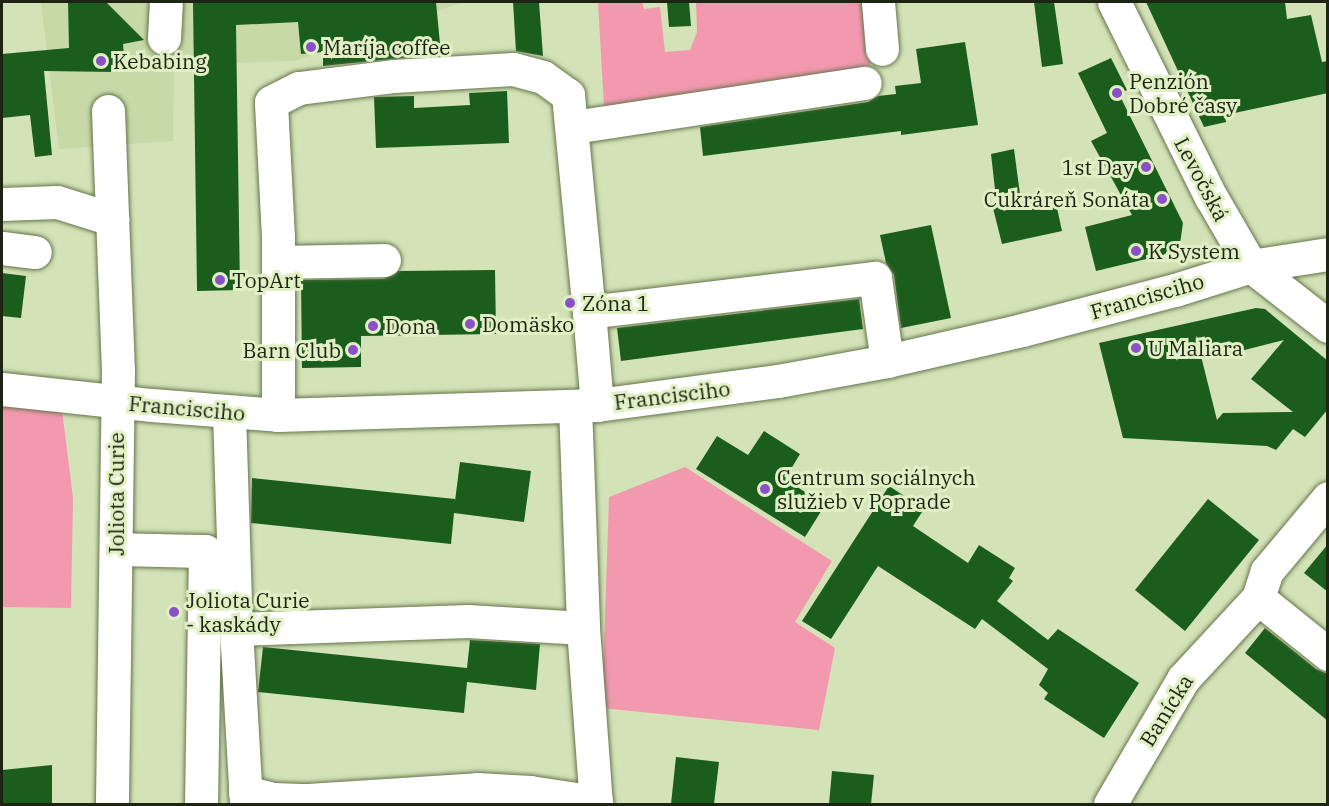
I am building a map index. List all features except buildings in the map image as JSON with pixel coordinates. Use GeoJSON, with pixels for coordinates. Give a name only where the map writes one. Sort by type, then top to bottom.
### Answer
{"type":"FeatureCollection","features":[{"type":"Feature","properties":{"kind":"street"},"geometry":{"type":"LineString","coordinates":[[164,38],[166,2]]}},
{"type":"Feature","properties":{"kind":"street"},"geometry":{"type":"LineString","coordinates":[[878,2],[882,49]]}},
{"type":"Feature","properties":{"kind":"street","name":"Levočská"},"geometry":{"type":"LineString","coordinates":[[1114,2],[1211,197],[1251,266],[1328,326]]}},
{"type":"Feature","properties":{"kind":"street"},"geometry":{"type":"LineString","coordinates":[[229,412],[236,629],[245,798],[308,800],[477,789],[530,792],[596,803],[583,628],[589,312],[573,127],[568,95],[543,77],[513,69],[394,76],[299,88],[271,102],[279,262],[278,415]]}},
{"type":"Feature","properties":{"kind":"street"},"geometry":{"type":"LineString","coordinates":[[573,127],[865,83]]}},
{"type":"Feature","properties":{"kind":"street","name":"Joliota Curie"},"geometry":{"type":"LineString","coordinates":[[108,111],[117,300],[112,804]]}},
{"type":"Feature","properties":{"kind":"street"},"geometry":{"type":"LineString","coordinates":[[2,204],[57,202],[112,219]]}},
{"type":"Feature","properties":{"kind":"street"},"geometry":{"type":"LineString","coordinates":[[2,248],[35,252]]}},
{"type":"Feature","properties":{"kind":"street","name":"Francisciho"},"geometry":{"type":"LineString","coordinates":[[2,389],[117,402],[278,415],[586,405],[778,381],[887,361],[1022,330],[1175,290],[1251,266],[1328,254]]}},
{"type":"Feature","properties":{"kind":"street"},"geometry":{"type":"LineString","coordinates":[[279,262],[384,260]]}},
{"type":"Feature","properties":{"kind":"street"},"geometry":{"type":"LineString","coordinates":[[589,312],[875,278],[887,361]]}},
{"type":"Feature","properties":{"kind":"street","name":"Banícka"},"geometry":{"type":"LineString","coordinates":[[1110,804],[1184,679],[1258,598],[1267,571],[1328,498]]}},
{"type":"Feature","properties":{"kind":"street"},"geometry":{"type":"LineString","coordinates":[[116,549],[205,551],[201,804]]}},
{"type":"Feature","properties":{"kind":"street"},"geometry":{"type":"LineString","coordinates":[[1258,598],[1328,654]]}},
{"type":"Feature","properties":{"kind":"street"},"geometry":{"type":"LineString","coordinates":[[236,629],[468,621],[583,628]]}},
{"type":"Feature","properties":{"kind":"shaded area"},"geometry":{"type":"Polygon","coordinates":[[[41,2],[464,2],[295,61],[174,65],[173,141],[59,149],[41,2]]]}},
{"type":"Feature","properties":{"kind":"shaded area"},"geometry":{"type":"Polygon","coordinates":[[[598,2],[642,2],[644,9],[660,7],[665,52],[690,50],[697,32],[696,2],[872,2],[876,53],[864,76],[604,107],[598,2]]]}},
{"type":"Feature","properties":{"kind":"shaded area"},"geometry":{"type":"Polygon","coordinates":[[[2,404],[62,410],[73,498],[71,608],[2,607],[2,404]]]}},
{"type":"Feature","properties":{"kind":"shaded area"},"geometry":{"type":"Polygon","coordinates":[[[685,467],[832,561],[795,622],[835,648],[819,730],[602,708],[609,497],[685,467]]]}},
{"type":"Feature","properties":{"kind":"place","name":"Maríja coffee"},"geometry":{"type":"Point","coordinates":[311,47]}},
{"type":"Feature","properties":{"kind":"place","name":"Kebabing"},"geometry":{"type":"Point","coordinates":[101,61]}},
{"type":"Feature","properties":{"kind":"place","name":"Penzión Dobré časy"},"geometry":{"type":"Point","coordinates":[1117,93]}},
{"type":"Feature","properties":{"kind":"place","name":"1st Day"},"geometry":{"type":"Point","coordinates":[1146,167]}},
{"type":"Feature","properties":{"kind":"place","name":"Cukráreň Sonáta"},"geometry":{"type":"Point","coordinates":[1162,199]}},
{"type":"Feature","properties":{"kind":"place","name":"K System"},"geometry":{"type":"Point","coordinates":[1136,251]}},
{"type":"Feature","properties":{"kind":"place","name":"TopArt"},"geometry":{"type":"Point","coordinates":[220,280]}},
{"type":"Feature","properties":{"kind":"place","name":"Zóna 1"},"geometry":{"type":"Point","coordinates":[570,303]}},
{"type":"Feature","properties":{"kind":"place","name":"Domäsko"},"geometry":{"type":"Point","coordinates":[470,324]}},
{"type":"Feature","properties":{"kind":"place","name":"Dona"},"geometry":{"type":"Point","coordinates":[373,326]}},
{"type":"Feature","properties":{"kind":"place","name":"U Maliara"},"geometry":{"type":"Point","coordinates":[1136,348]}},
{"type":"Feature","properties":{"kind":"place","name":"Barn Club"},"geometry":{"type":"Point","coordinates":[353,350]}},
{"type":"Feature","properties":{"kind":"place","name":"Centrum sociálnych služieb v Poprade"},"geometry":{"type":"Point","coordinates":[765,489]}},
{"type":"Feature","properties":{"kind":"place","name":"Joliota Curie - kaskády"},"geometry":{"type":"Point","coordinates":[174,612]}}]}
